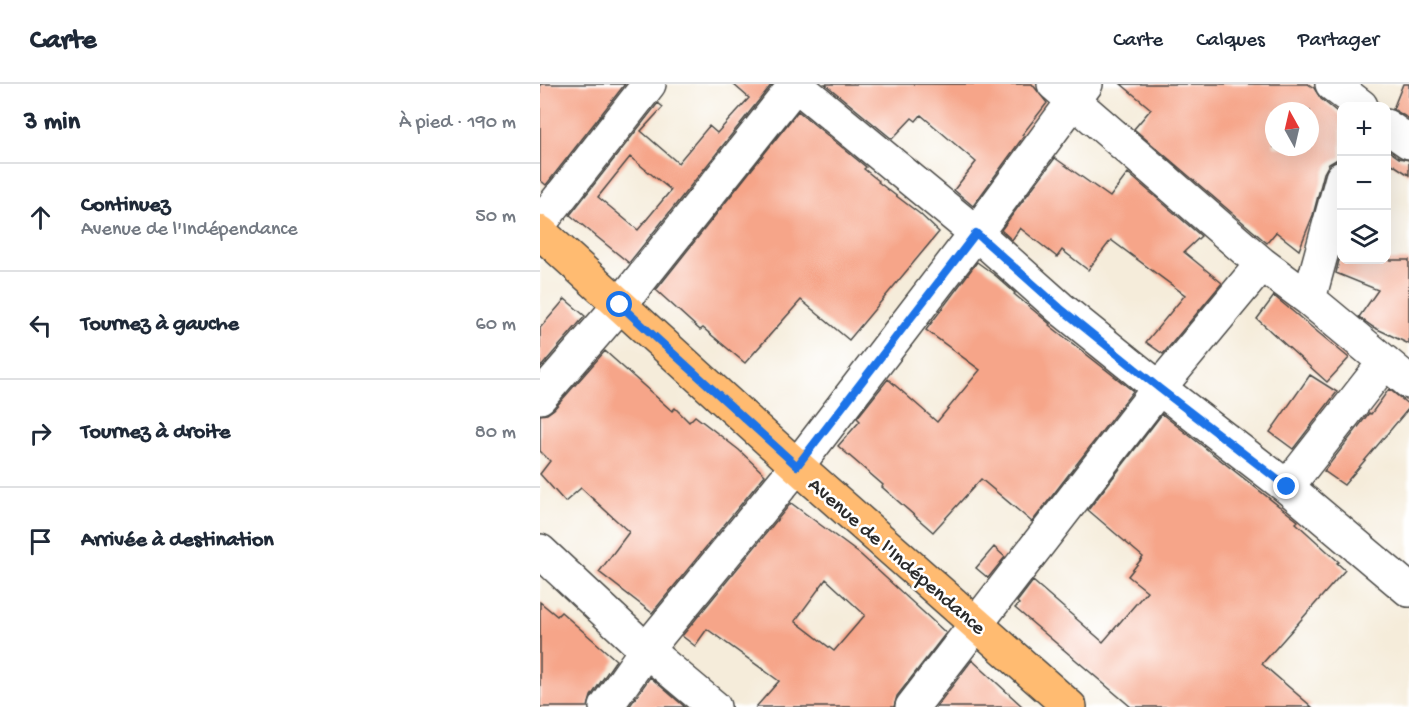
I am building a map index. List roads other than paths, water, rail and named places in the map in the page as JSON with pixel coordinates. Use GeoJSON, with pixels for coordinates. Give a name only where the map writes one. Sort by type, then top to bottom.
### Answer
{"type":"FeatureCollection","features":[{"type":"Feature","properties":{"kind":"main road","name":"Avenue de l'Indépendance"},"geometry":{"type":"LineString","coordinates":[[540,231],[797,466],[1070,707]]}},
{"type":"Feature","properties":{"kind":"street"},"geometry":{"type":"LineString","coordinates":[[540,223],[649,84]]}},
{"type":"Feature","properties":{"kind":"street"},"geometry":{"type":"LineString","coordinates":[[540,397],[620,305],[795,84],[976,233],[1060,308],[1287,487],[1409,590]]}},
{"type":"Feature","properties":{"kind":"street"},"geometry":{"type":"LineString","coordinates":[[1332,84],[1355,102]]}},
{"type":"Feature","properties":{"kind":"street"},"geometry":{"type":"LineString","coordinates":[[1361,102],[1367,84]]}},
{"type":"Feature","properties":{"kind":"street"},"geometry":{"type":"LineString","coordinates":[[606,707],[646,650],[797,466],[976,233],[1071,90],[1262,264],[1310,299],[1397,372],[1287,487]]}},
{"type":"Feature","properties":{"kind":"street"},"geometry":{"type":"LineString","coordinates":[[1391,129],[1409,142]]}},
{"type":"Feature","properties":{"kind":"street"},"geometry":{"type":"LineString","coordinates":[[1310,299],[1337,194]]}},
{"type":"Feature","properties":{"kind":"street"},"geometry":{"type":"LineString","coordinates":[[912,707],[1159,388],[1262,264]]}},
{"type":"Feature","properties":{"kind":"street"},"geometry":{"type":"LineString","coordinates":[[540,551],[646,650],[714,707]]}}]}
